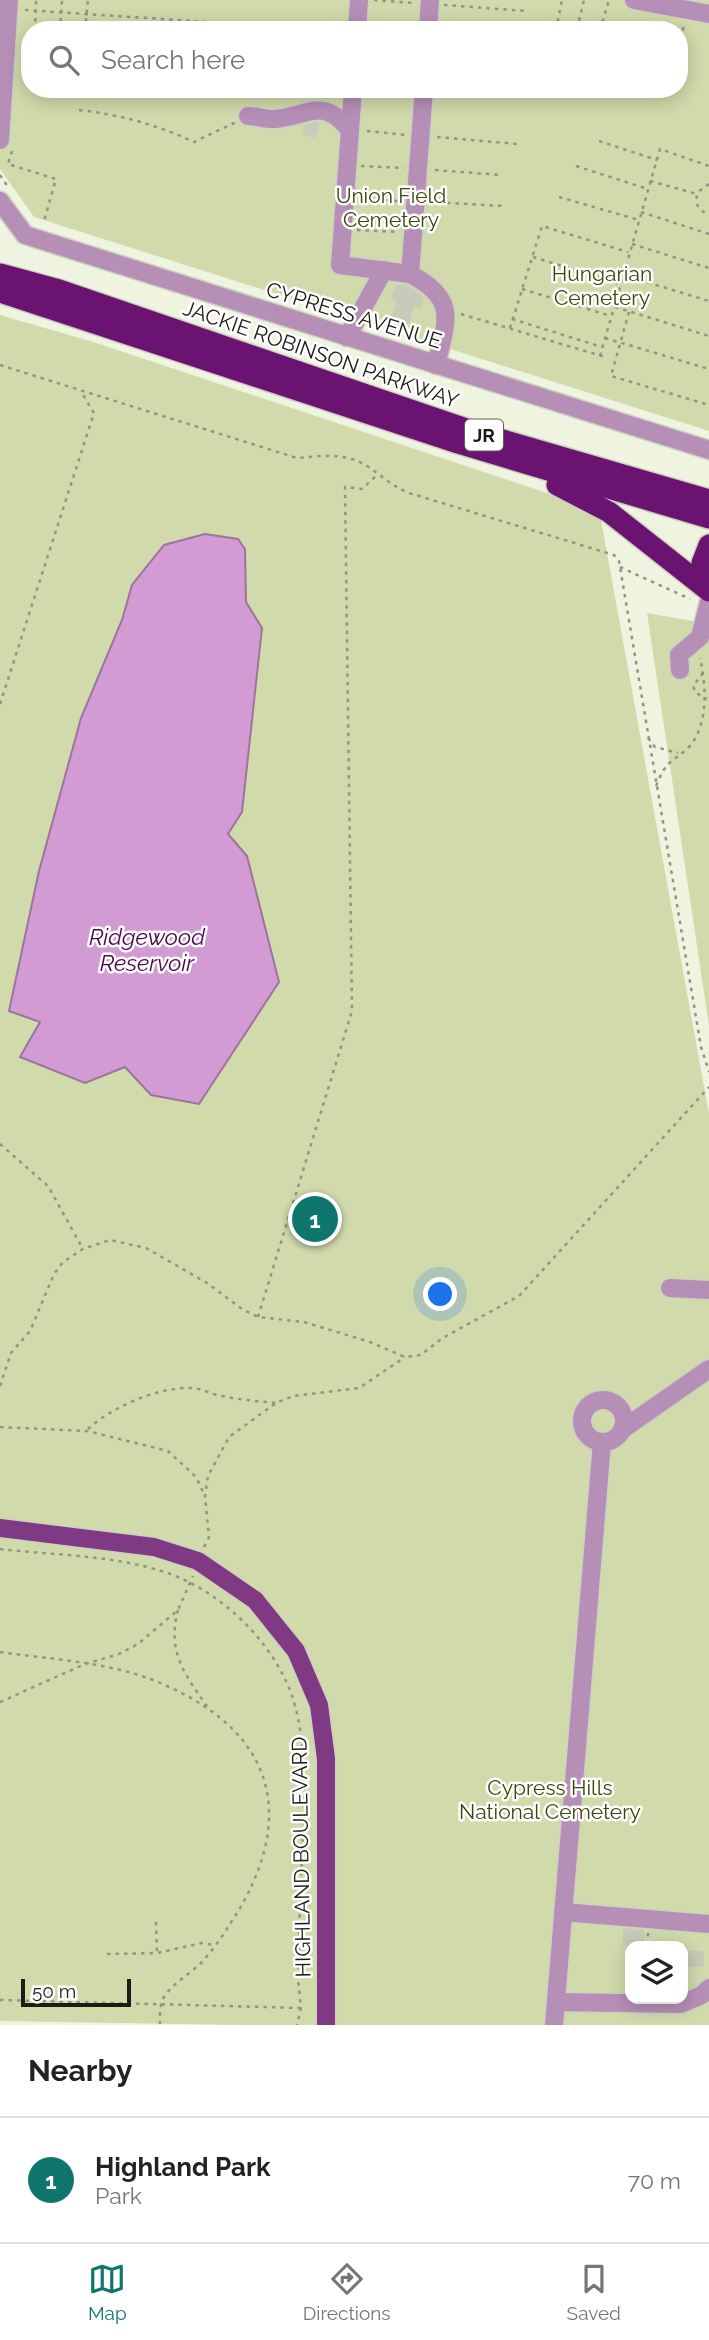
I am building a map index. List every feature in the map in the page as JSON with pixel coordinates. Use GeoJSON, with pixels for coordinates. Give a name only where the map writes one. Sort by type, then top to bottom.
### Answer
{"type":"FeatureCollection","features":[{"type":"Feature","properties":{"kind":"highway"},"geometry":{"type":"LineString","coordinates":[[0,258],[55,278],[137,317]]}},
{"type":"Feature","properties":{"kind":"highway","name":"JACKIE ROBINSON PARKWAY"},"geometry":{"type":"LineString","coordinates":[[0,274],[137,317],[475,432],[709,500]]}},
{"type":"Feature","properties":{"kind":"highway","name":"JACKIE ROBINSON PARKWAY"},"geometry":{"type":"LineString","coordinates":[[0,292],[458,443],[709,518]]}},
{"type":"Feature","properties":{"kind":"highway"},"geometry":{"type":"LineString","coordinates":[[458,443],[596,503],[705,598]]}},
{"type":"Feature","properties":{"kind":"highway"},"geometry":{"type":"LineString","coordinates":[[709,545],[702,563],[709,582]]}},
{"type":"Feature","properties":{"kind":"main road","name":"HIGHLAND BOULEVARD"},"geometry":{"type":"LineString","coordinates":[[0,1528],[154,1547],[198,1562],[255,1600],[296,1651],[319,1705],[326,1759],[326,2025]]}},
{"type":"Feature","properties":{"kind":"street"},"geometry":{"type":"LineString","coordinates":[[358,21],[359,0]]}},
{"type":"Feature","properties":{"kind":"street"},"geometry":{"type":"LineString","coordinates":[[429,21],[430,0]]}},
{"type":"Feature","properties":{"kind":"street"},"geometry":{"type":"LineString","coordinates":[[634,0],[709,15]]}},
{"type":"Feature","properties":{"kind":"street"},"geometry":{"type":"LineString","coordinates":[[6,144],[8,4]]}},
{"type":"Feature","properties":{"kind":"street"},"geometry":{"type":"LineString","coordinates":[[352,98],[340,265],[411,274],[430,284],[446,310],[447,324],[436,365]]}},
{"type":"Feature","properties":{"kind":"street"},"geometry":{"type":"LineString","coordinates":[[411,274],[423,98]]}},
{"type":"Feature","properties":{"kind":"street"},"geometry":{"type":"LineString","coordinates":[[248,116],[274,120],[315,109],[329,111],[350,130]]}},
{"type":"Feature","properties":{"kind":"street","name":"CYPRESS AVENUE"},"geometry":{"type":"LineString","coordinates":[[7,197],[25,235],[709,450]]}},
{"type":"Feature","properties":{"kind":"street"},"geometry":{"type":"LineString","coordinates":[[347,337],[384,270]]}},
{"type":"Feature","properties":{"kind":"street"},"geometry":{"type":"LineString","coordinates":[[680,670],[679,655],[700,637],[705,598]]}},
{"type":"Feature","properties":{"kind":"street"},"geometry":{"type":"LineString","coordinates":[[670,1288],[709,1290]]}},
{"type":"Feature","properties":{"kind":"street"},"geometry":{"type":"LineString","coordinates":[[623,1429],[623,1415],[615,1404],[602,1401],[589,1406],[583,1425],[589,1437],[602,1442],[615,1439],[623,1429],[709,1369]]}},
{"type":"Feature","properties":{"kind":"street"},"geometry":{"type":"LineString","coordinates":[[554,2025],[602,1442]]}},
{"type":"Feature","properties":{"kind":"street"},"geometry":{"type":"LineString","coordinates":[[564,1912],[709,1924]]}},
{"type":"Feature","properties":{"kind":"street"},"geometry":{"type":"LineString","coordinates":[[556,2002],[681,2004],[702,1995],[709,1988]]}},
{"type":"Feature","properties":{"kind":"path"},"geometry":{"type":"LineString","coordinates":[[35,21],[36,0]]}},
{"type":"Feature","properties":{"kind":"path"},"geometry":{"type":"LineString","coordinates":[[60,21],[62,0]]}},
{"type":"Feature","properties":{"kind":"path"},"geometry":{"type":"LineString","coordinates":[[86,21],[88,0]]}},
{"type":"Feature","properties":{"kind":"path"},"geometry":{"type":"LineString","coordinates":[[558,21],[562,0]]}},
{"type":"Feature","properties":{"kind":"path"},"geometry":{"type":"LineString","coordinates":[[579,21],[584,0]]}},
{"type":"Feature","properties":{"kind":"path"},"geometry":{"type":"LineString","coordinates":[[603,21],[609,0]]}},
{"type":"Feature","properties":{"kind":"path"},"geometry":{"type":"LineString","coordinates":[[8,4],[35,10],[192,21]]}},
{"type":"Feature","properties":{"kind":"path"},"geometry":{"type":"LineString","coordinates":[[79,110],[122,115],[155,124],[194,142],[248,116]]}},
{"type":"Feature","properties":{"kind":"path"},"geometry":{"type":"LineString","coordinates":[[599,141],[657,160]]}},
{"type":"Feature","properties":{"kind":"path"},"geometry":{"type":"LineString","coordinates":[[6,144],[8,164],[56,179],[45,223],[34,221]]}},
{"type":"Feature","properties":{"kind":"path"},"geometry":{"type":"LineString","coordinates":[[600,356],[660,149],[709,166]]}},
{"type":"Feature","properties":{"kind":"path"},"geometry":{"type":"LineString","coordinates":[[347,166],[501,175]]}},
{"type":"Feature","properties":{"kind":"path"},"geometry":{"type":"LineString","coordinates":[[576,166],[648,189]]}},
{"type":"Feature","properties":{"kind":"path"},"geometry":{"type":"LineString","coordinates":[[0,175],[7,197]]}},
{"type":"Feature","properties":{"kind":"path"},"geometry":{"type":"LineString","coordinates":[[650,181],[697,194]]}},
{"type":"Feature","properties":{"kind":"path"},"geometry":{"type":"LineString","coordinates":[[697,194],[709,184]]}},
{"type":"Feature","properties":{"kind":"path"},"geometry":{"type":"LineString","coordinates":[[697,194],[697,206],[709,214]]}},
{"type":"Feature","properties":{"kind":"path"},"geometry":{"type":"LineString","coordinates":[[559,197],[639,220]]}},
{"type":"Feature","properties":{"kind":"path"},"geometry":{"type":"LineString","coordinates":[[345,198],[504,206]]}},
{"type":"Feature","properties":{"kind":"path"},"geometry":{"type":"LineString","coordinates":[[641,212],[709,234]]}},
{"type":"Feature","properties":{"kind":"path"},"geometry":{"type":"LineString","coordinates":[[510,328],[542,226],[628,252]]}},
{"type":"Feature","properties":{"kind":"path"},"geometry":{"type":"LineString","coordinates":[[343,229],[413,233]]}},
{"type":"Feature","properties":{"kind":"path"},"geometry":{"type":"LineString","coordinates":[[632,244],[709,268]]}},
{"type":"Feature","properties":{"kind":"path"},"geometry":{"type":"LineString","coordinates":[[532,257],[620,284]]}},
{"type":"Feature","properties":{"kind":"path"},"geometry":{"type":"LineString","coordinates":[[623,275],[709,301]]}},
{"type":"Feature","properties":{"kind":"path"},"geometry":{"type":"LineString","coordinates":[[522,289],[611,316]]}},
{"type":"Feature","properties":{"kind":"path"},"geometry":{"type":"LineString","coordinates":[[614,307],[709,336]]}},
{"type":"Feature","properties":{"kind":"path"},"geometry":{"type":"LineString","coordinates":[[446,310],[605,357]]}},
{"type":"Feature","properties":{"kind":"path"},"geometry":{"type":"LineString","coordinates":[[629,312],[611,376],[709,405]]}},
{"type":"Feature","properties":{"kind":"path"},"geometry":{"type":"LineString","coordinates":[[512,319],[602,346]]}},
{"type":"Feature","properties":{"kind":"path"},"geometry":{"type":"LineString","coordinates":[[605,338],[709,369]]}},
{"type":"Feature","properties":{"kind":"path"},"geometry":{"type":"LineString","coordinates":[[0,365],[298,458],[350,458],[409,493],[614,555],[620,567],[701,1046],[709,1072]]}},
{"type":"Feature","properties":{"kind":"path"},"geometry":{"type":"LineString","coordinates":[[0,704],[94,413],[81,391]]}},
{"type":"Feature","properties":{"kind":"path"},"geometry":{"type":"LineString","coordinates":[[258,1317],[352,1011],[345,487],[362,489],[377,475]]}},
{"type":"Feature","properties":{"kind":"path"},"geometry":{"type":"LineString","coordinates":[[620,567],[705,598]]}},
{"type":"Feature","properties":{"kind":"path"},"geometry":{"type":"LineString","coordinates":[[656,786],[664,767],[695,738],[702,723],[707,699],[700,637]]}},
{"type":"Feature","properties":{"kind":"path"},"geometry":{"type":"LineString","coordinates":[[703,673],[693,687],[696,693],[707,699]]}},
{"type":"Feature","properties":{"kind":"path"},"geometry":{"type":"LineString","coordinates":[[647,738],[655,747],[678,753]]}},
{"type":"Feature","properties":{"kind":"path"},"geometry":{"type":"LineString","coordinates":[[0,1386],[11,1353],[30,1331],[54,1274],[63,1262],[83,1249],[110,1240],[146,1248],[207,1283],[242,1309],[258,1317],[304,1322],[370,1342],[405,1357],[421,1355],[441,1339],[519,1296],[709,1087]]}},
{"type":"Feature","properties":{"kind":"path"},"geometry":{"type":"LineString","coordinates":[[0,1144],[48,1186],[83,1249]]}},
{"type":"Feature","properties":{"kind":"path"},"geometry":{"type":"LineString","coordinates":[[207,1541],[205,1496],[208,1476],[229,1437],[276,1403],[293,1396],[359,1388],[405,1357]]}},
{"type":"Feature","properties":{"kind":"path"},"geometry":{"type":"LineString","coordinates":[[86,1431],[100,1418],[152,1395],[178,1388],[195,1388],[219,1396],[276,1403]]}},
{"type":"Feature","properties":{"kind":"path"},"geometry":{"type":"LineString","coordinates":[[0,1427],[86,1431],[168,1451],[196,1477],[205,1496]]}},
{"type":"Feature","properties":{"kind":"path"},"geometry":{"type":"LineString","coordinates":[[0,1549],[118,1561],[159,1570],[190,1582],[240,1619],[277,1665],[291,1693],[300,1735],[304,1784],[298,1979],[302,2008],[297,2025]]}},
{"type":"Feature","properties":{"kind":"path"},"geometry":{"type":"LineString","coordinates":[[190,1582],[172,1633],[179,1662],[208,1708]]}},
{"type":"Feature","properties":{"kind":"path"},"geometry":{"type":"LineString","coordinates":[[0,1702],[85,1664],[119,1654],[138,1644],[178,1610]]}},
{"type":"Feature","properties":{"kind":"path"},"geometry":{"type":"LineString","coordinates":[[0,1652],[85,1664],[166,1685],[208,1708],[240,1734],[267,1782],[271,1818],[256,1873],[232,1922],[203,1961],[165,1994],[160,2025]]}},
{"type":"Feature","properties":{"kind":"path"},"geometry":{"type":"LineString","coordinates":[[156,1922],[157,1953]]}},
{"type":"Feature","properties":{"kind":"path"},"geometry":{"type":"LineString","coordinates":[[107,1954],[157,1953],[202,1943],[215,1945]]}},
{"type":"Feature","properties":{"kind":"path"},"geometry":{"type":"LineString","coordinates":[[0,2000],[302,2008]]}},
{"type":"Feature","properties":{"kind":"green space","name":"Union Field Cemetery"},"geometry":{"type":"Polygon","coordinates":[[[0,0],[709,0],[709,431],[34,217],[0,169],[0,0]]]}},
{"type":"Feature","properties":{"kind":"green space","name":"Cypress Hills National Cemetery"},"geometry":{"type":"Polygon","coordinates":[[[0,315],[90,341],[547,493],[601,520],[709,1114],[709,2025],[241,2025],[0,2021],[0,315]]]}},
{"type":"Feature","properties":{"kind":"green space"},"geometry":{"type":"Polygon","coordinates":[[[647,613],[709,624],[709,1026],[647,613]]]}},
{"type":"Feature","properties":{"kind":"water","name":"Ridgewood Reservoir"},"geometry":{"type":"Polygon","coordinates":[[[205,534],[238,539],[245,549],[246,602],[262,628],[242,812],[228,834],[247,856],[279,982],[199,1104],[151,1095],[125,1067],[85,1083],[20,1057],[40,1022],[9,1011],[39,871],[81,718],[122,620],[132,585],[164,545],[205,534]]]}},
{"type":"Feature","properties":{"kind":"building"},"geometry":{"type":"Polygon","coordinates":[[[320,123],[315,138],[302,134],[304,125],[320,123]]]}},
{"type":"Feature","properties":{"kind":"building"},"geometry":{"type":"Polygon","coordinates":[[[396,284],[409,286],[424,297],[421,308],[414,306],[409,324],[402,328],[395,326],[391,319],[397,301],[391,299],[396,284]]]}},
{"type":"Feature","properties":{"kind":"building"},"geometry":{"type":"Polygon","coordinates":[[[623,1928],[644,1930],[644,1941],[625,1941],[623,1946],[623,1928]]]}},
{"type":"Feature","properties":{"kind":"building"},"geometry":{"type":"Polygon","coordinates":[[[688,1951],[704,1951],[704,1967],[688,1967],[688,1951]]]}},
{"type":"Feature","properties":{"kind":"place","name":"Highland Park"},"geometry":{"type":"Point","coordinates":[315,1219]}},
{"type":"Feature","properties":{"kind":"park label","name":"Hungarian Cemetery"},"geometry":{"type":"Point","coordinates":[602,285]}}]}
